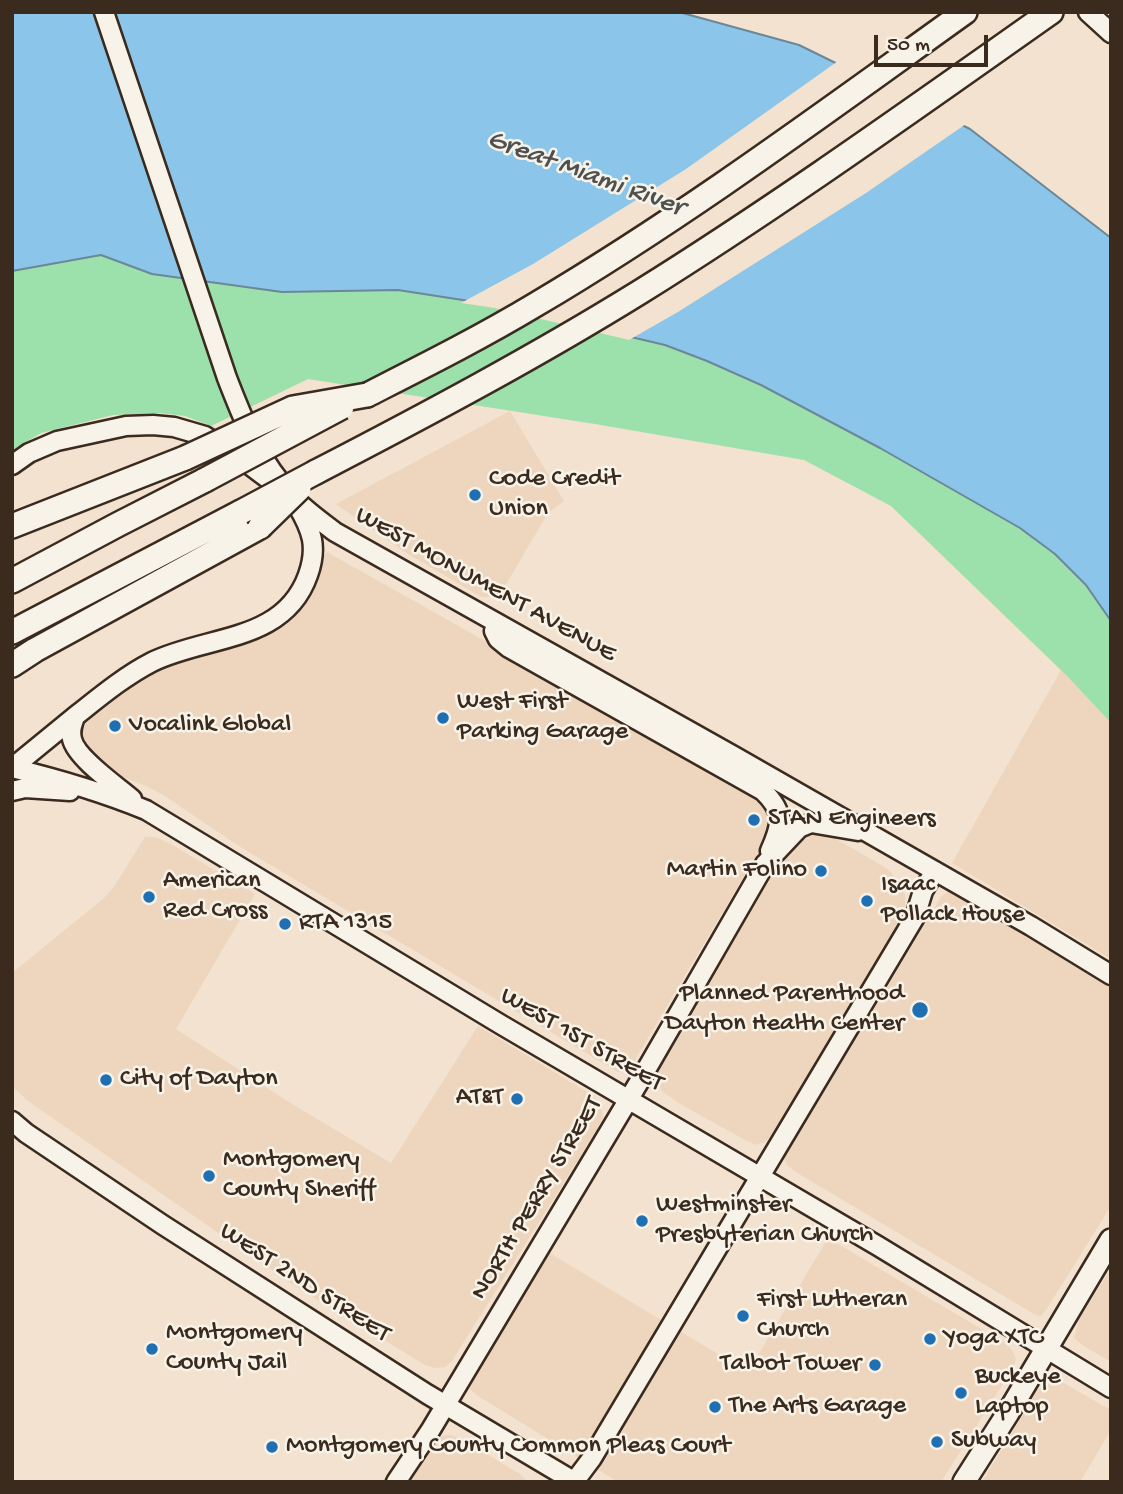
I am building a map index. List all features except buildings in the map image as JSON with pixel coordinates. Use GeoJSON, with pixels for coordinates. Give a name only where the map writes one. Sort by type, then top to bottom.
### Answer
{"type":"FeatureCollection","features":[{"type":"Feature","properties":{"kind":"highway"},"geometry":{"type":"LineString","coordinates":[[12,581],[457,349],[536,305],[658,228],[965,12]]}},
{"type":"Feature","properties":{"kind":"highway"},"geometry":{"type":"LineString","coordinates":[[12,632],[412,423],[640,292],[802,187],[1051,12]]}},
{"type":"Feature","properties":{"kind":"highway"},"geometry":{"type":"LineString","coordinates":[[12,526],[185,458],[293,408],[367,395]]}},
{"type":"Feature","properties":{"kind":"highway"},"geometry":{"type":"LineString","coordinates":[[12,665],[260,527],[316,472]]}},
{"type":"Feature","properties":{"kind":"main road","name":"WEST MONUMENT AVENUE"},"geometry":{"type":"LineString","coordinates":[[104,12],[246,428],[261,458],[294,498],[335,532],[935,871],[1111,975]]}},
{"type":"Feature","properties":{"kind":"main road"},"geometry":{"type":"LineString","coordinates":[[1088,12],[1111,33]]}},
{"type":"Feature","properties":{"kind":"main road"},"geometry":{"type":"LineString","coordinates":[[12,465],[29,453],[57,441],[126,426],[174,427],[205,436],[294,498],[312,534],[314,550],[305,585],[285,612],[259,628],[154,661],[131,674],[12,768]]}},
{"type":"Feature","properties":{"kind":"main road"},"geometry":{"type":"LineString","coordinates":[[497,622],[494,631],[498,639],[509,648],[763,790],[778,810],[780,822],[779,832],[765,864]]}},
{"type":"Feature","properties":{"kind":"main road"},"geometry":{"type":"LineString","coordinates":[[75,717],[71,727],[75,746],[101,773],[146,810]]}},
{"type":"Feature","properties":{"kind":"main road","name":"WEST 1ST STREET"},"geometry":{"type":"LineString","coordinates":[[12,768],[74,783],[146,810],[1111,1388]]}},
{"type":"Feature","properties":{"kind":"main road"},"geometry":{"type":"LineString","coordinates":[[12,790],[25,788],[71,791],[115,797]]}},
{"type":"Feature","properties":{"kind":"main road","name":"NORTH PERRY STREET"},"geometry":{"type":"LineString","coordinates":[[396,1482],[629,1099],[765,864],[799,828],[811,823],[870,834]]}},
{"type":"Feature","properties":{"kind":"main road"},"geometry":{"type":"LineString","coordinates":[[574,1482],[592,1458],[851,1026],[915,917],[923,891],[935,871]]}},
{"type":"Feature","properties":{"kind":"main road","name":"WEST 2ND STREET"},"geometry":{"type":"LineString","coordinates":[[12,1121],[163,1225],[445,1404],[574,1482]]}},
{"type":"Feature","properties":{"kind":"main road"},"geometry":{"type":"LineString","coordinates":[[964,1482],[1111,1240]]}},
{"type":"Feature","properties":{"kind":"shaded area"},"geometry":{"type":"Polygon","coordinates":[[[510,411],[564,501],[548,513],[502,591],[492,597],[481,597],[403,551],[336,504],[510,411]]]}},
{"type":"Feature","properties":{"kind":"shaded area"},"geometry":{"type":"Polygon","coordinates":[[[327,552],[748,789],[772,806],[772,829],[626,1072],[618,1072],[237,845],[165,796],[113,773],[87,754],[76,729],[78,724],[105,701],[158,665],[267,633],[285,621],[307,600],[327,552]]]}},
{"type":"Feature","properties":{"kind":"shaded area"},"geometry":{"type":"Polygon","coordinates":[[[1061,670],[1111,723],[1111,959],[952,863],[1061,670]]]}},
{"type":"Feature","properties":{"kind":"shaded area"},"geometry":{"type":"Polygon","coordinates":[[[809,829],[822,831],[888,869],[905,895],[905,913],[776,1132],[757,1145],[680,1104],[663,1092],[655,1082],[656,1072],[784,855],[809,829]]]}},
{"type":"Feature","properties":{"kind":"shaded area"},"geometry":{"type":"Polygon","coordinates":[[[145,837],[155,837],[169,843],[255,894],[176,1029],[292,1104],[391,1163],[478,1026],[592,1095],[600,1103],[603,1116],[598,1128],[452,1361],[445,1367],[425,1365],[292,1284],[28,1101],[12,1086],[12,973],[104,898],[145,837]]]}},
{"type":"Feature","properties":{"kind":"shaded area"},"geometry":{"type":"Polygon","coordinates":[[[949,891],[1111,985],[1111,1206],[1041,1316],[794,1171],[784,1159],[941,897],[949,891]]]}},
{"type":"Feature","properties":{"kind":"shaded area"},"geometry":{"type":"Polygon","coordinates":[[[828,1238],[1005,1343],[1012,1350],[1016,1359],[1013,1368],[941,1482],[618,1482],[467,1387],[467,1381],[548,1252],[748,1372],[828,1238]]]}},
{"type":"Feature","properties":{"kind":"shaded area"},"geometry":{"type":"Polygon","coordinates":[[[1111,1268],[1111,1362],[1074,1338],[1079,1320],[1111,1268]]]}},
{"type":"Feature","properties":{"kind":"shaded area"},"geometry":{"type":"Polygon","coordinates":[[[1051,1381],[1060,1381],[1111,1410],[1111,1430],[1080,1482],[982,1482],[1037,1391],[1051,1381]]]}},
{"type":"Feature","properties":{"kind":"shaded area"},"geometry":{"type":"Polygon","coordinates":[[[449,1435],[461,1438],[520,1474],[528,1482],[404,1482],[430,1442],[449,1435]]]}},
{"type":"Feature","properties":{"kind":"green space"},"geometry":{"type":"Polygon","coordinates":[[[101,255],[175,277],[282,292],[398,290],[495,305],[665,345],[761,385],[880,448],[1020,528],[1055,554],[1086,585],[1111,621],[1111,723],[1066,675],[891,506],[804,460],[308,379],[211,426],[185,416],[160,413],[113,415],[41,433],[12,450],[12,271],[101,255]]]}},
{"type":"Feature","properties":{"kind":"water","name":"Great Miami River"},"geometry":{"type":"Polygon","coordinates":[[[12,12],[679,12],[799,45],[970,129],[1111,238],[1111,621],[1086,585],[1055,554],[1020,528],[880,448],[761,385],[665,345],[495,305],[398,290],[282,292],[152,274],[101,255],[12,271],[12,12]]]}},
{"type":"Feature","properties":{"kind":"pier"},"geometry":{"type":"Polygon","coordinates":[[[838,61],[966,124],[866,193],[629,340],[495,308],[461,303],[533,264],[686,169],[838,61]]]}},
{"type":"Feature","properties":{"kind":"place","name":"Code Credit Union"},"geometry":{"type":"Point","coordinates":[475,495]}},
{"type":"Feature","properties":{"kind":"place","name":"West First Parking Garage"},"geometry":{"type":"Point","coordinates":[443,718]}},
{"type":"Feature","properties":{"kind":"place","name":"Vocalink Global"},"geometry":{"type":"Point","coordinates":[115,726]}},
{"type":"Feature","properties":{"kind":"place","name":"STAN Engineers"},"geometry":{"type":"Point","coordinates":[754,820]}},
{"type":"Feature","properties":{"kind":"place","name":"Martin Folino"},"geometry":{"type":"Point","coordinates":[821,871]}},
{"type":"Feature","properties":{"kind":"place","name":"American Red Cross"},"geometry":{"type":"Point","coordinates":[149,897]}},
{"type":"Feature","properties":{"kind":"place","name":"Isaac Pollack House"},"geometry":{"type":"Point","coordinates":[867,901]}},
{"type":"Feature","properties":{"kind":"place","name":"RTA 1315"},"geometry":{"type":"Point","coordinates":[285,924]}},
{"type":"Feature","properties":{"kind":"place","name":"Planned Parenthood Dayton Health Center"},"geometry":{"type":"Point","coordinates":[920,1010]}},
{"type":"Feature","properties":{"kind":"place","name":"City of Dayton"},"geometry":{"type":"Point","coordinates":[106,1080]}},
{"type":"Feature","properties":{"kind":"place","name":"AT&T"},"geometry":{"type":"Point","coordinates":[517,1099]}},
{"type":"Feature","properties":{"kind":"place","name":"Montgomery County Sheriff"},"geometry":{"type":"Point","coordinates":[209,1176]}},
{"type":"Feature","properties":{"kind":"place","name":"Westminster Presbyterian Church"},"geometry":{"type":"Point","coordinates":[642,1221]}},
{"type":"Feature","properties":{"kind":"place","name":"First Lutheran Church"},"geometry":{"type":"Point","coordinates":[743,1316]}},
{"type":"Feature","properties":{"kind":"place","name":"Yoga XTC"},"geometry":{"type":"Point","coordinates":[930,1339]}},
{"type":"Feature","properties":{"kind":"place","name":"Montgomery County Jail"},"geometry":{"type":"Point","coordinates":[152,1349]}},
{"type":"Feature","properties":{"kind":"place","name":"Talbot Tower"},"geometry":{"type":"Point","coordinates":[875,1365]}},
{"type":"Feature","properties":{"kind":"place","name":"Buckeye Laptop"},"geometry":{"type":"Point","coordinates":[961,1393]}},
{"type":"Feature","properties":{"kind":"place","name":"The Arts Garage"},"geometry":{"type":"Point","coordinates":[715,1407]}},
{"type":"Feature","properties":{"kind":"place","name":"Subway"},"geometry":{"type":"Point","coordinates":[937,1442]}},
{"type":"Feature","properties":{"kind":"place","name":"Montgomery County Common Pleas Court"},"geometry":{"type":"Point","coordinates":[272,1447]}}]}
